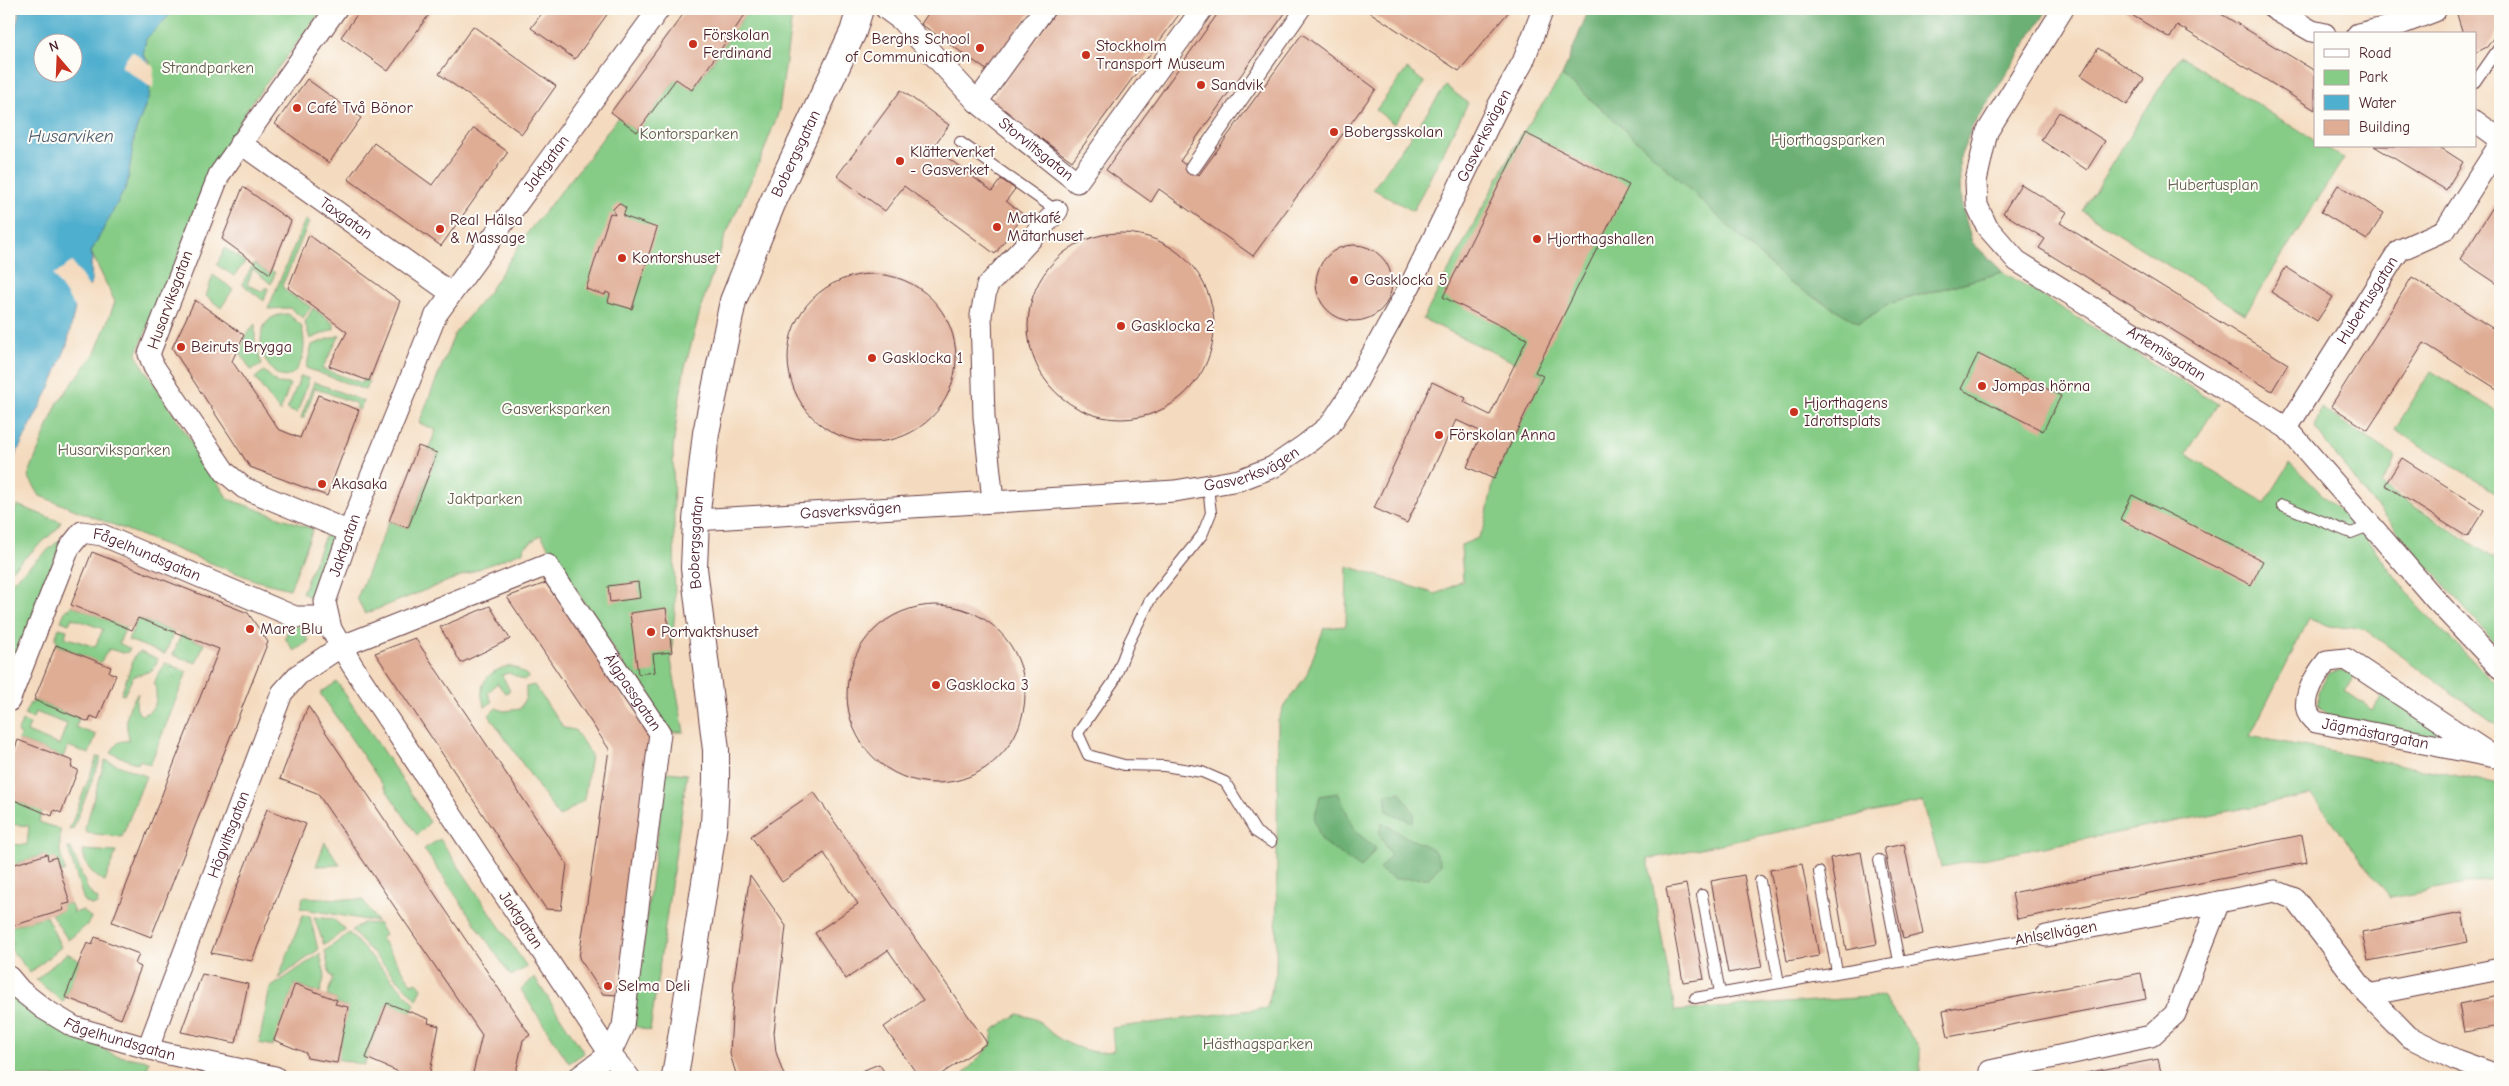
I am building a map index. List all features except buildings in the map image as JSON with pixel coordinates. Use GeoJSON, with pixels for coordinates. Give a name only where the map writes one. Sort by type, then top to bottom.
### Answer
{"type":"FeatureCollection","features":[{"type":"Feature","properties":{"kind":"street","name":"Husarviksgatan"},"geometry":{"type":"LineString","coordinates":[[336,9],[219,175],[149,354],[151,361],[225,472],[234,482],[244,488],[350,532]]}},
{"type":"Feature","properties":{"kind":"street","name":"Jaktgatan"},"geometry":{"type":"LineString","coordinates":[[630,1077],[610,1054],[340,647],[327,617],[325,602],[329,585],[436,315],[659,9]]}},
{"type":"Feature","properties":{"kind":"street","name":"Bobergsgatan"},"geometry":{"type":"LineString","coordinates":[[675,1077],[714,824],[716,750],[694,568],[696,520],[706,433],[732,301],[772,204],[857,20],[876,9]]}},
{"type":"Feature","properties":{"kind":"street","name":"Storviltsgatan"},"geometry":{"type":"LineString","coordinates":[[886,9],[901,20],[977,102],[1077,182],[1202,9]]}},
{"type":"Feature","properties":{"kind":"street"},"geometry":{"type":"LineString","coordinates":[[977,102],[1044,9]]}},
{"type":"Feature","properties":{"kind":"street"},"geometry":{"type":"LineString","coordinates":[[1193,167],[1303,9]]}},
{"type":"Feature","properties":{"kind":"street","name":"Gasverksvägen"},"geometry":{"type":"LineString","coordinates":[[696,520],[1133,494],[1208,487],[1239,480],[1273,467],[1306,445],[1330,424],[1388,330],[1497,108],[1523,62],[1543,9]]}},
{"type":"Feature","properties":{"kind":"street","name":"Artemisgatan"},"geometry":{"type":"LineString","coordinates":[[2063,9],[1987,132],[1976,181],[1977,205],[1987,227],[2017,261],[2287,428],[2373,525],[2434,598],[2500,668]]}},
{"type":"Feature","properties":{"kind":"street"},"geometry":{"type":"LineString","coordinates":[[2274,9],[2316,32]]}},
{"type":"Feature","properties":{"kind":"street"},"geometry":{"type":"LineString","coordinates":[[2365,32],[2435,12],[2436,9]]}},
{"type":"Feature","properties":{"kind":"street"},"geometry":{"type":"LineString","coordinates":[[2476,122],[2500,139]]}},
{"type":"Feature","properties":{"kind":"street","name":"Taxgatan"},"geometry":{"type":"LineString","coordinates":[[240,144],[450,294]]}},
{"type":"Feature","properties":{"kind":"street","name":"Hubertusgatan"},"geometry":{"type":"LineString","coordinates":[[2287,428],[2400,250],[2445,230],[2500,144]]}},
{"type":"Feature","properties":{"kind":"street"},"geometry":{"type":"LineString","coordinates":[[993,501],[984,417],[981,315],[987,286],[1057,211]]}},
{"type":"Feature","properties":{"kind":"street","name":"Fågelhundsgatan"},"geometry":{"type":"LineString","coordinates":[[9,701],[69,548],[82,532],[102,535],[295,617],[327,617]]}},
{"type":"Feature","properties":{"kind":"street","name":"Älgpassgatan"},"geometry":{"type":"LineString","coordinates":[[340,647],[547,566],[660,733],[623,1026],[610,1054]]}},
{"type":"Feature","properties":{"kind":"street","name":"Högviltsgatan"},"geometry":{"type":"LineString","coordinates":[[148,1048],[282,693],[298,675],[340,647]]}},
{"type":"Feature","properties":{"kind":"street","name":"Jägmästargatan"},"geometry":{"type":"LineString","coordinates":[[2346,659],[2495,756],[2316,722],[2308,717],[2305,709],[2306,701],[2321,669],[2328,661],[2346,659]]}},
{"type":"Feature","properties":{"kind":"street","name":"Ahlsellvägen"},"geometry":{"type":"LineString","coordinates":[[2046,936],[2275,891],[2295,899],[2368,995],[2409,1038],[2456,1060],[2500,1076]]}},
{"type":"Feature","properties":{"kind":"street"},"geometry":{"type":"LineString","coordinates":[[1990,1071],[2151,1036],[2175,1014],[2219,902]]}},
{"type":"Feature","properties":{"kind":"street"},"geometry":{"type":"LineString","coordinates":[[2368,995],[2500,969]]}},
{"type":"Feature","properties":{"kind":"street","name":"Fågelhundsgatan"},"geometry":{"type":"LineString","coordinates":[[9,977],[20,990],[44,1009],[74,1027],[148,1048],[275,1077]]}},
{"type":"Feature","properties":{"kind":"street"},"geometry":{"type":"LineString","coordinates":[[580,1077],[610,1054]]}},
{"type":"Feature","properties":{"kind":"lane"},"geometry":{"type":"LineString","coordinates":[[2476,81],[2500,46]]}},
{"type":"Feature","properties":{"kind":"lane"},"geometry":{"type":"LineString","coordinates":[[960,142],[1057,211]]}},
{"type":"Feature","properties":{"kind":"lane"},"geometry":{"type":"LineString","coordinates":[[1208,487],[1211,513],[1202,535],[1150,600],[1129,642],[1114,681],[1078,733],[1088,754],[1124,765],[1164,766],[1202,772],[1225,782],[1256,832],[1271,842]]}},
{"type":"Feature","properties":{"kind":"lane"},"geometry":{"type":"LineString","coordinates":[[2282,505],[2351,533],[2373,525]]}},
{"type":"Feature","properties":{"kind":"lane"},"geometry":{"type":"LineString","coordinates":[[1879,860],[1899,961]]}},
{"type":"Feature","properties":{"kind":"lane"},"geometry":{"type":"LineString","coordinates":[[1819,872],[1837,972]]}},
{"type":"Feature","properties":{"kind":"lane"},"geometry":{"type":"LineString","coordinates":[[1760,881],[1779,982]]}},
{"type":"Feature","properties":{"kind":"lane"},"geometry":{"type":"LineString","coordinates":[[1702,895],[1720,993]]}},
{"type":"Feature","properties":{"kind":"lane","name":"Ahlsellvägen"},"geometry":{"type":"LineString","coordinates":[[1696,998],[2046,936]]}},
{"type":"Feature","properties":{"kind":"green space"},"geometry":{"type":"Polygon","coordinates":[[[176,9],[323,9],[249,106],[225,147],[136,355],[228,499],[313,529],[290,589],[257,581],[40,496],[28,476],[57,404],[95,353],[115,302],[91,252],[127,185],[135,133],[149,96],[150,62],[143,55],[146,39],[176,9]]]}},
{"type":"Feature","properties":{"kind":"green space","name":"Gasverksparken"},"geometry":{"type":"Polygon","coordinates":[[[749,9],[793,9],[779,111],[760,161],[726,234],[702,304],[684,371],[673,448],[675,609],[671,660],[684,732],[670,732],[661,724],[541,535],[523,548],[524,551],[365,614],[357,598],[389,521],[408,528],[437,454],[428,450],[436,430],[419,423],[455,333],[488,293],[528,232],[589,157],[618,117],[637,132],[676,79],[693,90],[749,9]]]}},
{"type":"Feature","properties":{"kind":"green space","name":"Hjorthagsparken"},"geometry":{"type":"Polygon","coordinates":[[[1589,9],[2048,9],[1972,127],[1959,160],[1961,203],[1972,242],[2003,272],[1891,303],[1859,323],[1788,282],[1643,146],[1562,76],[1589,9]]]}},
{"type":"Feature","properties":{"kind":"green space","name":"Hubertusplan"},"geometry":{"type":"Polygon","coordinates":[[[2180,56],[2314,140],[2314,148],[2327,148],[2344,158],[2245,314],[2082,211],[2180,56]]]}},
{"type":"Feature","properties":{"kind":"green space"},"geometry":{"type":"Polygon","coordinates":[[[1407,69],[1425,83],[1394,124],[1376,110],[1407,69]]]}},
{"type":"Feature","properties":{"kind":"green space","name":"Hästhagsparken"},"geometry":{"type":"Polygon","coordinates":[[[1562,76],[1643,146],[1788,282],[1859,323],[1891,303],[2003,272],[2218,404],[2186,454],[2265,503],[2290,463],[2362,533],[2420,609],[2500,687],[2500,727],[2364,629],[2329,626],[2309,619],[2250,736],[2500,784],[2500,880],[2493,879],[2390,898],[2312,795],[1941,867],[1923,802],[1648,859],[1675,1011],[1883,996],[1920,1049],[1920,1077],[961,1077],[991,1045],[993,1030],[1018,1014],[1037,1020],[1055,1036],[1068,1043],[1092,1051],[1107,1052],[1114,1050],[1112,1028],[1267,1008],[1276,972],[1278,721],[1284,706],[1306,676],[1324,628],[1346,626],[1347,566],[1436,594],[1463,581],[1461,545],[1478,538],[1484,528],[1494,479],[1543,376],[1423,319],[1521,135],[1562,76]]]}},
{"type":"Feature","properties":{"kind":"green space"},"geometry":{"type":"Polygon","coordinates":[[[1446,86],[1468,103],[1413,211],[1373,189],[1446,86]]]}},
{"type":"Feature","properties":{"kind":"green space"},"geometry":{"type":"Polygon","coordinates":[[[305,220],[309,222],[282,286],[287,292],[311,307],[303,318],[290,308],[268,309],[305,220]]]}},
{"type":"Feature","properties":{"kind":"green space"},"geometry":{"type":"Polygon","coordinates":[[[225,248],[245,262],[234,276],[217,265],[225,248]]]}},
{"type":"Feature","properties":{"kind":"green space"},"geometry":{"type":"Polygon","coordinates":[[[254,263],[269,274],[271,270],[275,273],[271,284],[253,269],[247,285],[262,291],[268,288],[264,301],[242,284],[254,263]]]}},
{"type":"Feature","properties":{"kind":"green space"},"geometry":{"type":"Polygon","coordinates":[[[213,275],[233,289],[221,308],[206,296],[213,275]]]}},
{"type":"Feature","properties":{"kind":"green space"},"geometry":{"type":"Polygon","coordinates":[[[313,308],[334,324],[334,329],[310,339],[305,322],[313,308]]]}},
{"type":"Feature","properties":{"kind":"green space"},"geometry":{"type":"Polygon","coordinates":[[[288,314],[301,325],[304,346],[301,362],[288,376],[279,375],[270,367],[264,355],[261,341],[263,328],[272,318],[288,314]]]}},
{"type":"Feature","properties":{"kind":"green space"},"geometry":{"type":"Polygon","coordinates":[[[255,324],[255,343],[262,365],[251,370],[240,353],[247,334],[255,324]]]}},
{"type":"Feature","properties":{"kind":"green space"},"geometry":{"type":"Polygon","coordinates":[[[340,335],[322,369],[362,383],[364,379],[369,381],[365,390],[306,368],[312,345],[340,335]]]}},
{"type":"Feature","properties":{"kind":"green space"},"geometry":{"type":"Polygon","coordinates":[[[264,371],[277,383],[290,384],[280,412],[255,378],[264,371]]]}},
{"type":"Feature","properties":{"kind":"green space"},"geometry":{"type":"Polygon","coordinates":[[[2431,371],[2500,413],[2500,484],[2495,492],[2395,429],[2431,371]]]}},
{"type":"Feature","properties":{"kind":"green space"},"geometry":{"type":"Polygon","coordinates":[[[301,376],[309,379],[297,413],[287,410],[301,376]]]}},
{"type":"Feature","properties":{"kind":"green space"},"geometry":{"type":"Polygon","coordinates":[[[314,382],[363,401],[359,410],[356,409],[357,404],[315,388],[304,418],[301,418],[314,382]]]}},
{"type":"Feature","properties":{"kind":"green space"},"geometry":{"type":"Polygon","coordinates":[[[2321,408],[2396,457],[2381,485],[2500,562],[2500,649],[2361,489],[2315,428],[2321,408]]]}},
{"type":"Feature","properties":{"kind":"green space"},"geometry":{"type":"Polygon","coordinates":[[[17,505],[61,522],[57,529],[9,572],[9,526],[17,505]]]}},
{"type":"Feature","properties":{"kind":"green space"},"geometry":{"type":"Polygon","coordinates":[[[64,536],[9,677],[9,584],[64,536]]]}},
{"type":"Feature","properties":{"kind":"green space"},"geometry":{"type":"Polygon","coordinates":[[[325,536],[332,537],[310,597],[302,593],[325,536]]]}},
{"type":"Feature","properties":{"kind":"green space"},"geometry":{"type":"Polygon","coordinates":[[[71,605],[126,627],[119,643],[130,649],[128,652],[123,653],[109,649],[100,663],[56,645],[58,641],[55,639],[59,628],[67,630],[65,637],[95,647],[103,629],[72,618],[69,624],[61,621],[66,609],[69,610],[71,605]]]}},
{"type":"Feature","properties":{"kind":"green space"},"geometry":{"type":"Polygon","coordinates":[[[138,618],[174,632],[165,654],[128,640],[138,618]]]}},
{"type":"Feature","properties":{"kind":"green space"},"geometry":{"type":"Polygon","coordinates":[[[291,622],[298,625],[309,641],[294,651],[285,638],[291,622]]]}},
{"type":"Feature","properties":{"kind":"green space"},"geometry":{"type":"Polygon","coordinates":[[[181,634],[204,644],[196,663],[173,655],[181,634]]]}},
{"type":"Feature","properties":{"kind":"green space"},"geometry":{"type":"Polygon","coordinates":[[[140,652],[158,659],[153,670],[133,677],[124,695],[121,694],[135,655],[140,652]]]}},
{"type":"Feature","properties":{"kind":"green space"},"geometry":{"type":"Polygon","coordinates":[[[165,663],[187,672],[150,765],[140,760],[138,764],[111,753],[119,742],[128,741],[127,714],[131,703],[138,693],[136,708],[141,715],[147,713],[154,706],[156,692],[154,682],[165,663]]]}},
{"type":"Feature","properties":{"kind":"green space"},"geometry":{"type":"Polygon","coordinates":[[[510,666],[529,677],[524,680],[509,673],[502,675],[510,691],[505,693],[497,683],[488,693],[492,702],[485,707],[482,691],[486,679],[496,671],[510,666]]]}},
{"type":"Feature","properties":{"kind":"green space"},"geometry":{"type":"Polygon","coordinates":[[[2341,670],[2354,676],[2345,691],[2373,710],[2383,694],[2457,742],[2331,718],[2318,705],[2318,692],[2329,673],[2341,670]]]}},
{"type":"Feature","properties":{"kind":"green space"},"geometry":{"type":"Polygon","coordinates":[[[337,682],[430,822],[417,835],[320,693],[337,682]]]}},
{"type":"Feature","properties":{"kind":"green space"},"geometry":{"type":"Polygon","coordinates":[[[534,685],[564,728],[575,730],[591,755],[584,800],[559,817],[489,715],[496,708],[504,711],[520,709],[526,697],[526,687],[534,685]]]}},
{"type":"Feature","properties":{"kind":"green space"},"geometry":{"type":"Polygon","coordinates":[[[34,700],[79,718],[76,727],[96,735],[89,754],[68,746],[63,757],[18,740],[21,734],[17,733],[22,721],[30,724],[27,732],[59,745],[67,724],[35,712],[33,719],[24,715],[30,703],[32,704],[34,700]]]}},
{"type":"Feature","properties":{"kind":"green space"},"geometry":{"type":"Polygon","coordinates":[[[97,757],[101,758],[73,829],[69,830],[97,757]]]}},
{"type":"Feature","properties":{"kind":"green space"},"geometry":{"type":"Polygon","coordinates":[[[105,760],[146,776],[122,837],[87,833],[85,829],[105,760]]]}},
{"type":"Feature","properties":{"kind":"green space"},"geometry":{"type":"Polygon","coordinates":[[[666,772],[687,774],[650,1031],[632,1025],[666,772]]]}},
{"type":"Feature","properties":{"kind":"green space"},"geometry":{"type":"Polygon","coordinates":[[[1400,792],[1415,815],[1412,822],[1387,811],[1385,794],[1400,792]]]}},
{"type":"Feature","properties":{"kind":"green space"},"geometry":{"type":"Polygon","coordinates":[[[1338,793],[1356,832],[1376,848],[1361,868],[1322,841],[1314,820],[1320,796],[1338,793]]]}},
{"type":"Feature","properties":{"kind":"green space"},"geometry":{"type":"Polygon","coordinates":[[[9,798],[42,811],[39,822],[60,829],[60,852],[65,871],[61,873],[56,858],[48,860],[46,854],[9,866],[9,844],[27,845],[29,826],[9,824],[9,798]]]}},
{"type":"Feature","properties":{"kind":"green space"},"geometry":{"type":"Polygon","coordinates":[[[1382,822],[1408,838],[1433,849],[1441,864],[1429,878],[1394,879],[1379,869],[1391,855],[1379,834],[1382,822]]]}},
{"type":"Feature","properties":{"kind":"green space"},"geometry":{"type":"Polygon","coordinates":[[[440,839],[527,967],[511,976],[424,849],[440,839]]]}},
{"type":"Feature","properties":{"kind":"green space"},"geometry":{"type":"Polygon","coordinates":[[[325,842],[340,865],[316,866],[325,842]]]}},
{"type":"Feature","properties":{"kind":"green space"},"geometry":{"type":"Polygon","coordinates":[[[68,848],[71,848],[87,888],[98,899],[97,904],[91,905],[84,901],[68,848]]]}},
{"type":"Feature","properties":{"kind":"green space"},"geometry":{"type":"Polygon","coordinates":[[[83,850],[116,852],[105,881],[96,876],[90,869],[85,860],[83,850]]]}},
{"type":"Feature","properties":{"kind":"green space"},"geometry":{"type":"Polygon","coordinates":[[[303,897],[363,900],[377,922],[300,908],[303,897]]]}},
{"type":"Feature","properties":{"kind":"green space"},"geometry":{"type":"Polygon","coordinates":[[[70,903],[74,913],[83,910],[91,918],[87,925],[68,940],[51,914],[63,910],[62,905],[70,903]]]}},
{"type":"Feature","properties":{"kind":"green space"},"geometry":{"type":"Polygon","coordinates":[[[303,915],[310,916],[318,950],[278,979],[303,915]]]}},
{"type":"Feature","properties":{"kind":"green space"},"geometry":{"type":"Polygon","coordinates":[[[46,916],[61,947],[30,973],[9,947],[13,943],[9,934],[9,927],[46,916]]]}},
{"type":"Feature","properties":{"kind":"green space"},"geometry":{"type":"Polygon","coordinates":[[[314,917],[333,919],[346,930],[324,945],[314,917]]]}},
{"type":"Feature","properties":{"kind":"green space"},"geometry":{"type":"Polygon","coordinates":[[[363,923],[379,924],[385,935],[381,938],[412,984],[417,982],[422,988],[417,1000],[352,931],[363,923]]]}},
{"type":"Feature","properties":{"kind":"green space"},"geometry":{"type":"Polygon","coordinates":[[[349,933],[415,1004],[411,1013],[387,1003],[364,1065],[337,1059],[348,1007],[335,1004],[337,1000],[327,996],[333,978],[330,975],[325,951],[349,933]]]}},
{"type":"Feature","properties":{"kind":"green space"},"geometry":{"type":"Polygon","coordinates":[[[67,953],[80,961],[63,1002],[36,980],[67,953]]]}},
{"type":"Feature","properties":{"kind":"green space"},"geometry":{"type":"Polygon","coordinates":[[[320,954],[325,975],[320,993],[295,984],[273,1046],[259,1043],[270,988],[320,954]]]}},
{"type":"Feature","properties":{"kind":"green space"},"geometry":{"type":"Polygon","coordinates":[[[534,977],[584,1053],[569,1063],[521,990],[534,977]]]}},
{"type":"Feature","properties":{"kind":"green space"},"geometry":{"type":"Polygon","coordinates":[[[9,987],[72,1032],[114,1055],[149,1061],[146,1077],[23,1077],[9,1069],[9,987]]]}},
{"type":"Feature","properties":{"kind":"water","name":"Husarviken"},"geometry":{"type":"Polygon","coordinates":[[[20,9],[176,9],[146,39],[143,55],[151,67],[149,96],[135,133],[127,185],[91,252],[93,260],[91,261],[92,282],[75,308],[67,345],[51,385],[9,468],[9,56],[20,9]]]}},
{"type":"Feature","properties":{"kind":"pier"},"geometry":{"type":"Polygon","coordinates":[[[132,51],[154,67],[153,89],[121,66],[132,51]]]}},
{"type":"Feature","properties":{"kind":"pier"},"geometry":{"type":"Polygon","coordinates":[[[72,262],[91,290],[77,310],[53,275],[72,262]]]}},
{"type":"Feature","properties":{"kind":"place","name":"Förskolan Ferdinand"},"geometry":{"type":"Point","coordinates":[693,44]}},
{"type":"Feature","properties":{"kind":"place","name":"Berghs School of Communication"},"geometry":{"type":"Point","coordinates":[980,48]}},
{"type":"Feature","properties":{"kind":"place","name":"Stockholm Transport Museum"},"geometry":{"type":"Point","coordinates":[1086,55]}},
{"type":"Feature","properties":{"kind":"place","name":"Sandvik"},"geometry":{"type":"Point","coordinates":[1201,85]}},
{"type":"Feature","properties":{"kind":"place","name":"Café Två Bönor"},"geometry":{"type":"Point","coordinates":[297,108]}},
{"type":"Feature","properties":{"kind":"place","name":"Bobergsskolan"},"geometry":{"type":"Point","coordinates":[1334,132]}},
{"type":"Feature","properties":{"kind":"place","name":"Klätterverket - Gasverket"},"geometry":{"type":"Point","coordinates":[900,161]}},
{"type":"Feature","properties":{"kind":"place","name":"Matkafé Mätarhuset"},"geometry":{"type":"Point","coordinates":[997,227]}},
{"type":"Feature","properties":{"kind":"place","name":"Real Hälsa & Massage"},"geometry":{"type":"Point","coordinates":[440,229]}},
{"type":"Feature","properties":{"kind":"place","name":"Hjorthagshallen"},"geometry":{"type":"Point","coordinates":[1537,239]}},
{"type":"Feature","properties":{"kind":"place","name":"Kontorshuset"},"geometry":{"type":"Point","coordinates":[622,258]}},
{"type":"Feature","properties":{"kind":"place","name":"Gasklocka 5"},"geometry":{"type":"Point","coordinates":[1354,280]}},
{"type":"Feature","properties":{"kind":"place","name":"Gasklocka 2"},"geometry":{"type":"Point","coordinates":[1121,326]}},
{"type":"Feature","properties":{"kind":"place","name":"Beiruts Brygga"},"geometry":{"type":"Point","coordinates":[181,347]}},
{"type":"Feature","properties":{"kind":"place","name":"Gasklocka 1"},"geometry":{"type":"Point","coordinates":[872,358]}},
{"type":"Feature","properties":{"kind":"place","name":"Jompas hörna"},"geometry":{"type":"Point","coordinates":[1982,386]}},
{"type":"Feature","properties":{"kind":"place","name":"Hjorthagens Idrottsplats"},"geometry":{"type":"Point","coordinates":[1794,412]}},
{"type":"Feature","properties":{"kind":"place","name":"Förskolan Anna"},"geometry":{"type":"Point","coordinates":[1439,435]}},
{"type":"Feature","properties":{"kind":"place","name":"Akasaka"},"geometry":{"type":"Point","coordinates":[322,484]}},
{"type":"Feature","properties":{"kind":"place","name":"Mare Blu"},"geometry":{"type":"Point","coordinates":[250,629]}},
{"type":"Feature","properties":{"kind":"place","name":"Portvaktshuset"},"geometry":{"type":"Point","coordinates":[651,632]}},
{"type":"Feature","properties":{"kind":"place","name":"Gasklocka 3"},"geometry":{"type":"Point","coordinates":[936,685]}},
{"type":"Feature","properties":{"kind":"place","name":"Selma Deli"},"geometry":{"type":"Point","coordinates":[608,986]}},
{"type":"Feature","properties":{"kind":"park label","name":"Strandparken"},"geometry":{"type":"Point","coordinates":[208,68]}},
{"type":"Feature","properties":{"kind":"park label","name":"Kontorsparken"},"geometry":{"type":"Point","coordinates":[689,134]}},
{"type":"Feature","properties":{"kind":"park label","name":"Husarviksparken"},"geometry":{"type":"Point","coordinates":[114,450]}},
{"type":"Feature","properties":{"kind":"park label","name":"Jaktparken"},"geometry":{"type":"Point","coordinates":[485,499]}}]}
